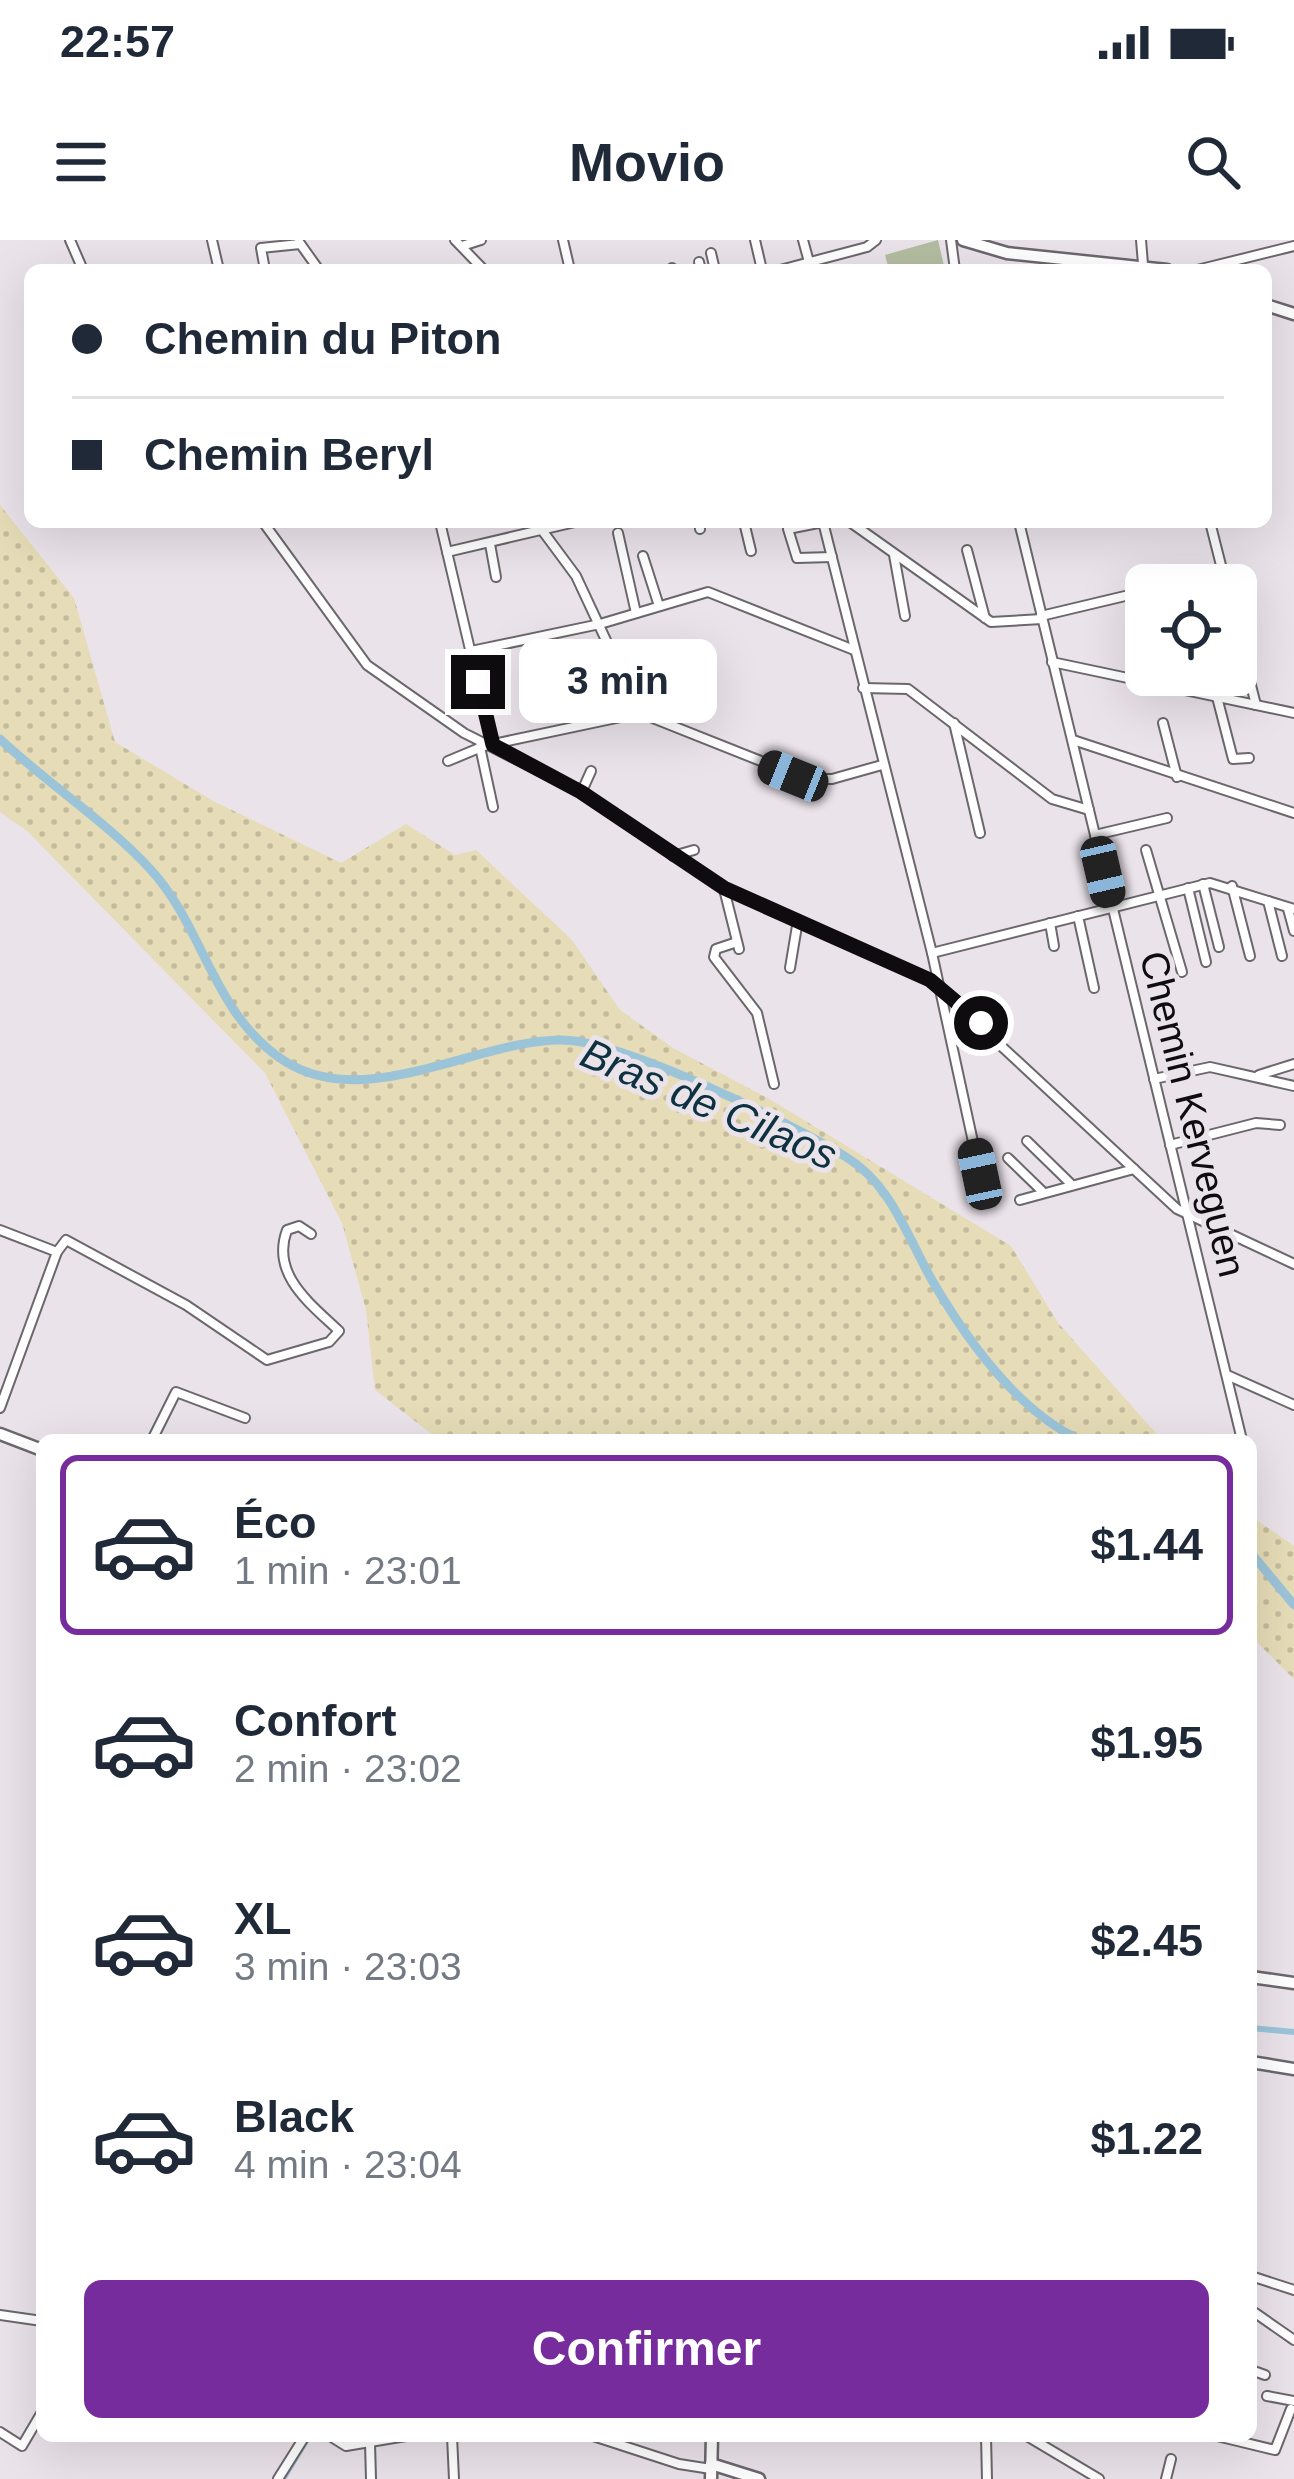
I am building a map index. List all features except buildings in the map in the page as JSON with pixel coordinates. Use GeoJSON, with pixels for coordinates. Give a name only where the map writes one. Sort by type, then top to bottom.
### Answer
{"type":"FeatureCollection","features":[{"type":"Feature","properties":{"kind":"main road"},"geometry":{"type":"LineString","coordinates":[[962,240],[1007,253],[1125,264]]}},
{"type":"Feature","properties":{"kind":"main road"},"geometry":{"type":"LineString","coordinates":[[0,1434],[36,1448]]}},
{"type":"Feature","properties":{"kind":"main road"},"geometry":{"type":"LineString","coordinates":[[1257,1978],[1294,1983]]}},
{"type":"Feature","properties":{"kind":"main road"},"geometry":{"type":"LineString","coordinates":[[1257,2063],[1294,2068]]}},
{"type":"Feature","properties":{"kind":"main road"},"geometry":{"type":"LineString","coordinates":[[711,2470],[760,2479]]}},
{"type":"Feature","properties":{"kind":"street"},"geometry":{"type":"LineString","coordinates":[[458,243],[481,240]]}},
{"type":"Feature","properties":{"kind":"street"},"geometry":{"type":"LineString","coordinates":[[803,240],[809,262]]}},
{"type":"Feature","properties":{"kind":"street"},"geometry":{"type":"LineString","coordinates":[[802,264],[868,248],[876,240]]}},
{"type":"Feature","properties":{"kind":"street"},"geometry":{"type":"LineString","coordinates":[[264,264],[260,248],[299,242]]}},
{"type":"Feature","properties":{"kind":"street"},"geometry":{"type":"LineString","coordinates":[[1221,264],[1294,246]]}},
{"type":"Feature","properties":{"kind":"street"},"geometry":{"type":"LineString","coordinates":[[711,253],[714,264]]}},
{"type":"Feature","properties":{"kind":"street"},"geometry":{"type":"LineString","coordinates":[[267,528],[367,665],[464,733],[581,792],[724,888],[939,986],[1187,1216],[1294,1264]]}},
{"type":"Feature","properties":{"kind":"street"},"geometry":{"type":"LineString","coordinates":[[441,528],[493,745]]}},
{"type":"Feature","properties":{"kind":"street"},"geometry":{"type":"LineString","coordinates":[[541,528],[600,624],[640,713]]}},
{"type":"Feature","properties":{"kind":"street"},"geometry":{"type":"LineString","coordinates":[[447,552],[557,528]]}},
{"type":"Feature","properties":{"kind":"street"},"geometry":{"type":"LineString","coordinates":[[746,528],[751,551]]}},
{"type":"Feature","properties":{"kind":"street"},"geometry":{"type":"LineString","coordinates":[[793,528],[788,529],[791,553],[797,558],[832,556]]}},
{"type":"Feature","properties":{"kind":"street"},"geometry":{"type":"LineString","coordinates":[[825,528],[932,953],[980,1174]]}},
{"type":"Feature","properties":{"kind":"street"},"geometry":{"type":"LineString","coordinates":[[858,528],[1000,625],[1125,596]]}},
{"type":"Feature","properties":{"kind":"street","name":"Chemin Kerveguen"},"geometry":{"type":"LineString","coordinates":[[1020,528],[1241,1434]]}},
{"type":"Feature","properties":{"kind":"street"},"geometry":{"type":"LineString","coordinates":[[1211,528],[1220,564]]}},
{"type":"Feature","properties":{"kind":"street"},"geometry":{"type":"LineString","coordinates":[[618,533],[637,613]]}},
{"type":"Feature","properties":{"kind":"street"},"geometry":{"type":"LineString","coordinates":[[490,544],[496,577]]}},
{"type":"Feature","properties":{"kind":"street"},"geometry":{"type":"LineString","coordinates":[[967,550],[985,618]]}},
{"type":"Feature","properties":{"kind":"street"},"geometry":{"type":"LineString","coordinates":[[894,555],[905,616]]}},
{"type":"Feature","properties":{"kind":"street"},"geometry":{"type":"LineString","coordinates":[[643,556],[659,606]]}},
{"type":"Feature","properties":{"kind":"street"},"geometry":{"type":"LineString","coordinates":[[471,651],[717,593],[854,650]]}},
{"type":"Feature","properties":{"kind":"street"},"geometry":{"type":"LineString","coordinates":[[1052,662],[1294,713]]}},
{"type":"Feature","properties":{"kind":"street"},"geometry":{"type":"LineString","coordinates":[[863,688],[899,686],[954,722],[1052,799],[1088,810]]}},
{"type":"Feature","properties":{"kind":"street"},"geometry":{"type":"LineString","coordinates":[[1254,696],[1256,705]]}},
{"type":"Feature","properties":{"kind":"street"},"geometry":{"type":"LineString","coordinates":[[1217,697],[1233,759],[1249,758]]}},
{"type":"Feature","properties":{"kind":"street"},"geometry":{"type":"LineString","coordinates":[[448,760],[480,747],[640,713],[806,779],[832,778],[882,765]]}},
{"type":"Feature","properties":{"kind":"street"},"geometry":{"type":"LineString","coordinates":[[954,722],[980,833]]}},
{"type":"Feature","properties":{"kind":"street"},"geometry":{"type":"LineString","coordinates":[[1163,723],[1177,777]]}},
{"type":"Feature","properties":{"kind":"street"},"geometry":{"type":"LineString","coordinates":[[1071,740],[1294,813]]}},
{"type":"Feature","properties":{"kind":"street"},"geometry":{"type":"LineString","coordinates":[[480,747],[493,807]]}},
{"type":"Feature","properties":{"kind":"street"},"geometry":{"type":"LineString","coordinates":[[581,792],[591,771]]}},
{"type":"Feature","properties":{"kind":"street"},"geometry":{"type":"LineString","coordinates":[[1094,835],[1167,818]]}},
{"type":"Feature","properties":{"kind":"street"},"geometry":{"type":"LineString","coordinates":[[672,857],[694,850]]}},
{"type":"Feature","properties":{"kind":"street"},"geometry":{"type":"LineString","coordinates":[[1146,850],[1182,972]]}},
{"type":"Feature","properties":{"kind":"street"},"geometry":{"type":"LineString","coordinates":[[932,953],[1203,884],[1232,886],[1291,908],[1294,932]]}},
{"type":"Feature","properties":{"kind":"street"},"geometry":{"type":"LineString","coordinates":[[1203,884],[1219,947]]}},
{"type":"Feature","properties":{"kind":"street"},"geometry":{"type":"LineString","coordinates":[[1232,886],[1250,956]]}},
{"type":"Feature","properties":{"kind":"street"},"geometry":{"type":"LineString","coordinates":[[724,888],[738,945],[716,949],[714,957],[757,1013],[774,1084]]}},
{"type":"Feature","properties":{"kind":"street"},"geometry":{"type":"LineString","coordinates":[[1187,888],[1206,962]]}},
{"type":"Feature","properties":{"kind":"street"},"geometry":{"type":"LineString","coordinates":[[1268,900],[1282,956]]}},
{"type":"Feature","properties":{"kind":"street"},"geometry":{"type":"LineString","coordinates":[[1078,916],[1094,988]]}},
{"type":"Feature","properties":{"kind":"street"},"geometry":{"type":"LineString","coordinates":[[790,968],[798,920]]}},
{"type":"Feature","properties":{"kind":"street"},"geometry":{"type":"LineString","coordinates":[[1049,923],[1054,946]]}},
{"type":"Feature","properties":{"kind":"street"},"geometry":{"type":"LineString","coordinates":[[1258,1075],[1294,1064]]}},
{"type":"Feature","properties":{"kind":"street"},"geometry":{"type":"LineString","coordinates":[[1154,1079],[1201,1067],[1294,1086]]}},
{"type":"Feature","properties":{"kind":"street"},"geometry":{"type":"LineString","coordinates":[[1170,1145],[1256,1123],[1280,1125]]}},
{"type":"Feature","properties":{"kind":"street"},"geometry":{"type":"LineString","coordinates":[[1028,1141],[1070,1183]]}},
{"type":"Feature","properties":{"kind":"street"},"geometry":{"type":"LineString","coordinates":[[1008,1158],[1042,1192]]}},
{"type":"Feature","properties":{"kind":"street"},"geometry":{"type":"LineString","coordinates":[[1020,1200],[1135,1169]]}},
{"type":"Feature","properties":{"kind":"street"},"geometry":{"type":"LineString","coordinates":[[0,1408],[57,1252],[71,1240],[111,1269],[186,1305],[267,1360],[329,1342],[339,1331],[308,1307],[290,1274],[283,1238],[287,1230],[298,1226],[311,1234]]}},
{"type":"Feature","properties":{"kind":"street"},"geometry":{"type":"LineString","coordinates":[[0,1230],[57,1252]]}},
{"type":"Feature","properties":{"kind":"street"},"geometry":{"type":"LineString","coordinates":[[1226,1375],[1294,1405]]}},
{"type":"Feature","properties":{"kind":"street"},"geometry":{"type":"LineString","coordinates":[[155,1434],[176,1392],[245,1418]]}},
{"type":"Feature","properties":{"kind":"street"},"geometry":{"type":"LineString","coordinates":[[1257,2278],[1294,2290]]}},
{"type":"Feature","properties":{"kind":"street"},"geometry":{"type":"LineString","coordinates":[[1257,2312],[1294,2340]]}},
{"type":"Feature","properties":{"kind":"street"},"geometry":{"type":"LineString","coordinates":[[0,2315],[36,2320]]}},
{"type":"Feature","properties":{"kind":"street"},"geometry":{"type":"LineString","coordinates":[[1257,2372],[1265,2375]]}},
{"type":"Feature","properties":{"kind":"street"},"geometry":{"type":"LineString","coordinates":[[1253,2442],[1275,2450],[1289,2435],[1292,2405],[1267,2396]]}},
{"type":"Feature","properties":{"kind":"street"},"geometry":{"type":"LineString","coordinates":[[0,2432],[22,2446],[36,2422]]}},
{"type":"Feature","properties":{"kind":"street"},"geometry":{"type":"LineString","coordinates":[[278,2479],[301,2442]]}},
{"type":"Feature","properties":{"kind":"street"},"geometry":{"type":"LineString","coordinates":[[340,2442],[346,2446],[375,2442]]}},
{"type":"Feature","properties":{"kind":"street"},"geometry":{"type":"LineString","coordinates":[[452,2442],[454,2479]]}},
{"type":"Feature","properties":{"kind":"street"},"geometry":{"type":"LineString","coordinates":[[611,2442],[711,2470]]}},
{"type":"Feature","properties":{"kind":"street"},"geometry":{"type":"LineString","coordinates":[[986,2442],[987,2479]]}},
{"type":"Feature","properties":{"kind":"street"},"geometry":{"type":"LineString","coordinates":[[1037,2442],[1099,2479]]}},
{"type":"Feature","properties":{"kind":"street"},"geometry":{"type":"LineString","coordinates":[[370,2443],[371,2479]]}},
{"type":"Feature","properties":{"kind":"street"},"geometry":{"type":"LineString","coordinates":[[1166,2479],[1171,2458]]}},
{"type":"Feature","properties":{"kind":"green space"},"geometry":{"type":"Polygon","coordinates":[[[938,240],[944,264],[887,264],[885,255],[938,240]]]}},
{"type":"Feature","properties":{"kind":"sand"},"geometry":{"type":"Polygon","coordinates":[[[0,505],[74,598],[115,742],[213,801],[341,863],[406,824],[455,855],[476,850],[572,940],[620,1010],[673,1048],[771,1100],[1011,1246],[1058,1323],[1157,1434],[432,1434],[375,1390],[366,1310],[342,1223],[265,1073],[27,831],[0,812],[0,505]]]}},
{"type":"Feature","properties":{"kind":"sand"},"geometry":{"type":"Polygon","coordinates":[[[1257,1520],[1294,1546],[1294,1679],[1257,1642],[1257,1520]]]}},
{"type":"Feature","properties":{"kind":"waterway","name":"Bras de Cilaos"},"geometry":{"type":"LineString","coordinates":[[0,739],[151,870],[185,918],[225,997],[261,1043],[286,1062],[318,1075],[351,1080],[386,1077],[494,1050],[561,1040],[624,1054],[748,1105],[846,1157],[875,1182],[978,1350],[1015,1393],[1069,1434]]}},
{"type":"Feature","properties":{"kind":"waterway","name":"Bras de Cilaos"},"geometry":{"type":"LineString","coordinates":[[1257,1560],[1294,1605]]}},
{"type":"Feature","properties":{"kind":"waterway"},"geometry":{"type":"LineString","coordinates":[[1257,2029],[1294,2032]]}},
{"type":"Feature","properties":{"kind":"waterway"},"geometry":{"type":"LineString","coordinates":[[283,2479],[305,2442]]}},
{"type":"Feature","properties":{"kind":"route"},"geometry":{"type":"LineString","coordinates":[[478,682],[493,745],[581,792],[724,888],[930,980],[981,1023]]}}]}
